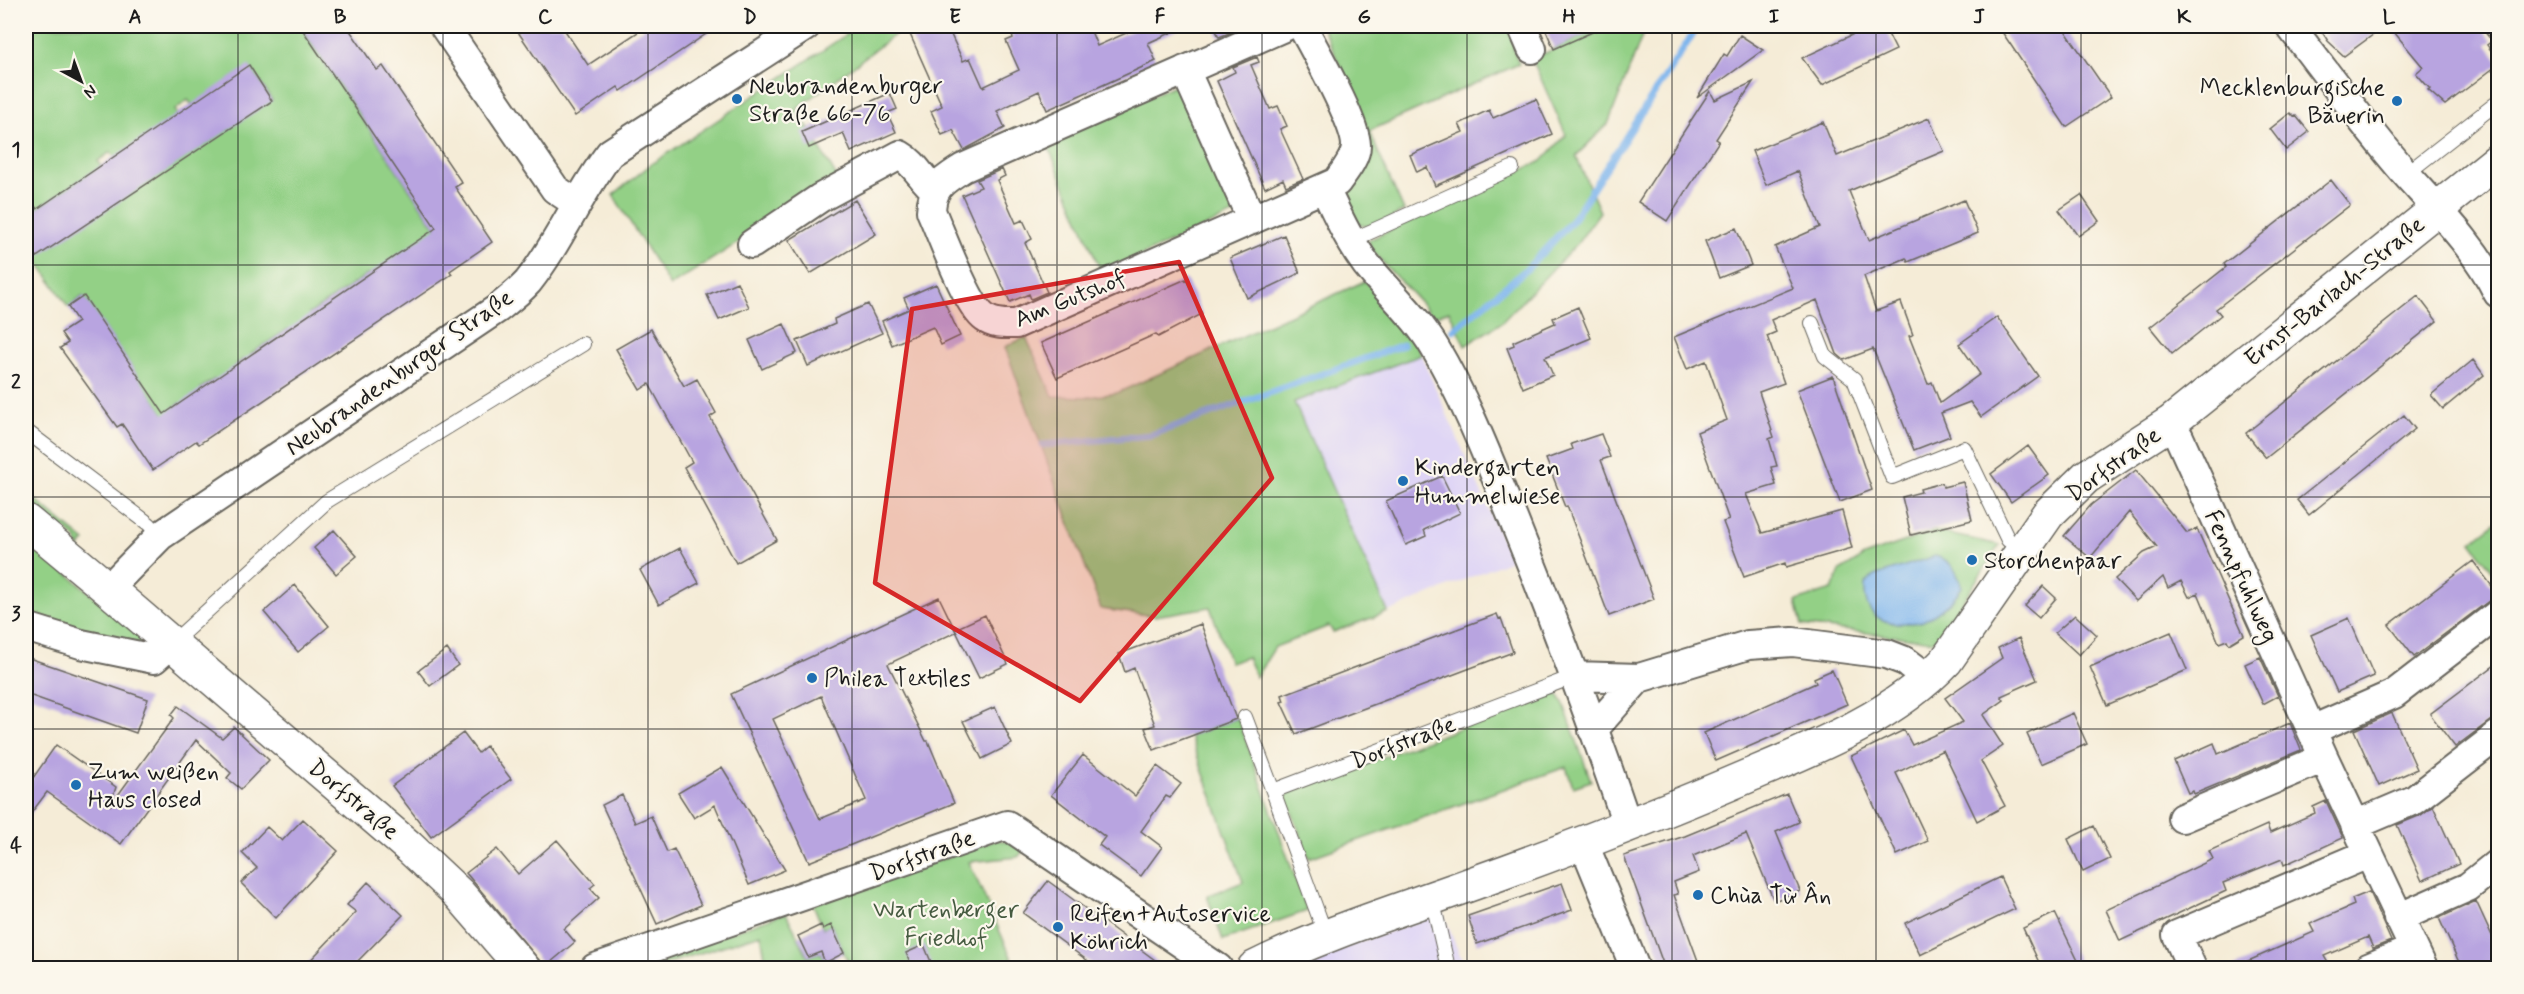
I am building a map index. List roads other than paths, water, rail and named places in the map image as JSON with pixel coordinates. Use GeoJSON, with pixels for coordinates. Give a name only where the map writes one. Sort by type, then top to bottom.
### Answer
{"type":"FeatureCollection","features":[{"type":"Feature","properties":{"kind":"main road","name":"Ernst-Barlach-Straße"},"geometry":{"type":"LineString","coordinates":[[2170,423],[2391,239],[2438,207],[2499,160]]}},
{"type":"Feature","properties":{"kind":"main road","name":"Dorfstraße"},"geometry":{"type":"LineString","coordinates":[[1254,969],[1326,936],[1628,827],[1800,754],[1892,707],[1929,679],[1946,661],[2048,514],[2086,477],[2170,423]]}},
{"type":"Feature","properties":{"kind":"main road","name":"Dorfstraße"},"geometry":{"type":"LineString","coordinates":[[26,521],[409,847],[459,894],[523,969]]}},
{"type":"Feature","properties":{"kind":"street"},"geometry":{"type":"LineString","coordinates":[[444,26],[555,189],[576,203]]}},
{"type":"Feature","properties":{"kind":"street","name":"Neubrandenburger Straße"},"geometry":{"type":"LineString","coordinates":[[108,589],[160,536],[497,309],[527,283],[610,153],[806,26]]}},
{"type":"Feature","properties":{"kind":"street"},"geometry":{"type":"LineString","coordinates":[[752,244],[820,198],[900,156],[911,162],[925,183],[935,190],[942,181],[963,168],[1286,26]]}},
{"type":"Feature","properties":{"kind":"street","name":"Am Gutshof"},"geometry":{"type":"LineString","coordinates":[[935,190],[930,211],[973,303],[984,318],[1002,325],[1024,320],[1325,189],[1336,182],[1349,165],[1356,146],[1350,122],[1302,26]]}},
{"type":"Feature","properties":{"kind":"street"},"geometry":{"type":"LineString","coordinates":[[2290,26],[2406,174],[2438,207],[2486,269],[2499,293]]}},
{"type":"Feature","properties":{"kind":"street"},"geometry":{"type":"LineString","coordinates":[[1185,70],[1252,220]]}},
{"type":"Feature","properties":{"kind":"street"},"geometry":{"type":"LineString","coordinates":[[1325,189],[1350,240],[1435,348],[1485,450],[1575,676],[1628,827]]}},
{"type":"Feature","properties":{"kind":"street","name":"Fennpfuhlweg"},"geometry":{"type":"LineString","coordinates":[[2170,423],[2179,437],[2368,854],[2419,959],[2368,969]]}},
{"type":"Feature","properties":{"kind":"street"},"geometry":{"type":"LineString","coordinates":[[2312,730],[2394,694],[2499,614]]}},
{"type":"Feature","properties":{"kind":"street"},"geometry":{"type":"LineString","coordinates":[[26,627],[81,644],[154,659],[171,644]]}},
{"type":"Feature","properties":{"kind":"street","name":"Dorfstraße"},"geometry":{"type":"LineString","coordinates":[[1575,676],[1639,678],[1748,645],[1793,642],[1887,654],[1905,661],[1929,679]]}},
{"type":"Feature","properties":{"kind":"street"},"geometry":{"type":"LineString","coordinates":[[1593,730],[1639,678]]}},
{"type":"Feature","properties":{"kind":"street"},"geometry":{"type":"LineString","coordinates":[[2355,825],[2414,800],[2499,735]]}},
{"type":"Feature","properties":{"kind":"street"},"geometry":{"type":"LineString","coordinates":[[2182,818],[2324,758]]}},
{"type":"Feature","properties":{"kind":"street","name":"Dorfstraße"},"geometry":{"type":"LineString","coordinates":[[595,969],[1007,825],[1218,969]]}},
{"type":"Feature","properties":{"kind":"street"},"geometry":{"type":"LineString","coordinates":[[1584,844],[1635,969]]}},
{"type":"Feature","properties":{"kind":"street"},"geometry":{"type":"LineString","coordinates":[[2192,969],[2177,935],[2368,854]]}},
{"type":"Feature","properties":{"kind":"street"},"geometry":{"type":"LineString","coordinates":[[2398,918],[2468,887],[2499,862]]}},
{"type":"Feature","properties":{"kind":"lane"},"geometry":{"type":"LineString","coordinates":[[2406,174],[2499,102]]}},
{"type":"Feature","properties":{"kind":"lane"},"geometry":{"type":"LineString","coordinates":[[1350,240],[1512,168]]}},
{"type":"Feature","properties":{"kind":"lane"},"geometry":{"type":"LineString","coordinates":[[1812,323],[1825,356],[1854,379],[1892,477],[1964,448],[2008,540],[2023,550]]}},
{"type":"Feature","properties":{"kind":"lane"},"geometry":{"type":"LineString","coordinates":[[171,644],[327,501],[583,344]]}},
{"type":"Feature","properties":{"kind":"lane"},"geometry":{"type":"LineString","coordinates":[[26,431],[149,524],[160,536]]}},
{"type":"Feature","properties":{"kind":"lane","name":"Dorfstraße"},"geometry":{"type":"LineString","coordinates":[[1274,791],[1575,676]]}},
{"type":"Feature","properties":{"kind":"lane"},"geometry":{"type":"LineString","coordinates":[[1245,717],[1326,936]]}},
{"type":"Feature","properties":{"kind":"lane"},"geometry":{"type":"LineString","coordinates":[[1432,898],[1449,969]]}},
{"type":"Feature","properties":{"kind":"water"},"geometry":{"type":"Polygon","coordinates":[[[1935,556],[1946,560],[1953,567],[1962,587],[1950,602],[1940,611],[1919,622],[1887,622],[1874,614],[1867,602],[1865,584],[1874,576],[1935,556]]]}},
{"type":"Feature","properties":{"kind":"waterway"},"geometry":{"type":"LineString","coordinates":[[1453,330],[1527,269],[1571,222],[1698,26]]}},
{"type":"Feature","properties":{"kind":"waterway"},"geometry":{"type":"LineString","coordinates":[[1043,445],[1151,435],[1403,345]]}},
{"type":"Feature","properties":{"kind":"place","name":"Neubrandenburger Straße 66-76"},"geometry":{"type":"Point","coordinates":[737,99]}},
{"type":"Feature","properties":{"kind":"place","name":"Mecklenburgische Bäuerin"},"geometry":{"type":"Point","coordinates":[2397,101]}},
{"type":"Feature","properties":{"kind":"place","name":"Kindergarten Hummelwiese"},"geometry":{"type":"Point","coordinates":[1403,481]}},
{"type":"Feature","properties":{"kind":"place","name":"Storchenpaar"},"geometry":{"type":"Point","coordinates":[1972,560]}},
{"type":"Feature","properties":{"kind":"place","name":"Philea Textiles"},"geometry":{"type":"Point","coordinates":[812,678]}},
{"type":"Feature","properties":{"kind":"place","name":"Zum weißen Haus closed"},"geometry":{"type":"Point","coordinates":[76,785]}},
{"type":"Feature","properties":{"kind":"place","name":"Chùa Từ Ân"},"geometry":{"type":"Point","coordinates":[1698,895]}},
{"type":"Feature","properties":{"kind":"place","name":"Reifen+Autoservice Köhrich"},"geometry":{"type":"Point","coordinates":[1058,927]}},
{"type":"Feature","properties":{"kind":"park label","name":"Wartenberger Friedhof"},"geometry":{"type":"Point","coordinates":[946,923]}}]}
